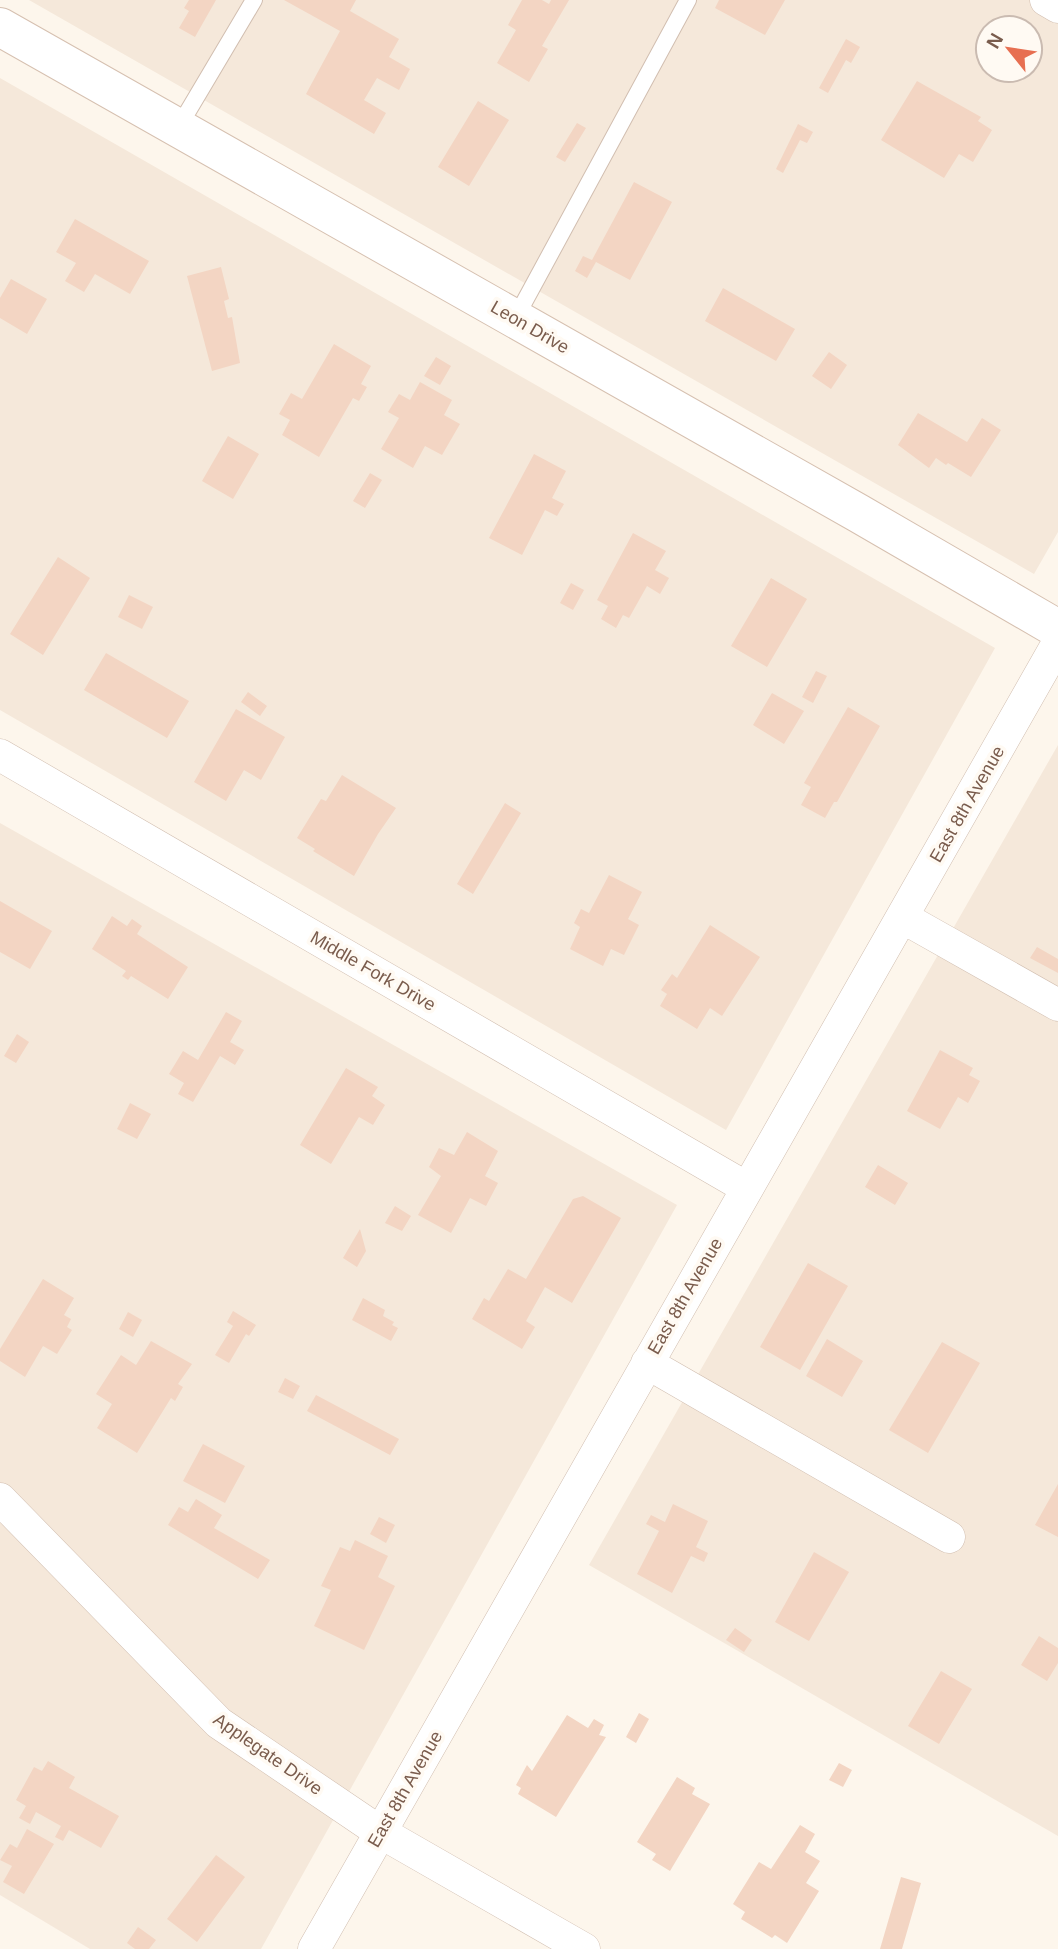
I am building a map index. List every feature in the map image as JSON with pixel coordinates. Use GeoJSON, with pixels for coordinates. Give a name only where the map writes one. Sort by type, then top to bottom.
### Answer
{"type":"FeatureCollection","features":[{"type":"Feature","properties":{"kind":"street"},"geometry":{"type":"LineString","coordinates":[[1046,0],[1058,7]]}},
{"type":"Feature","properties":{"kind":"street","name":"Leon Drive"},"geometry":{"type":"LineString","coordinates":[[0,27],[1058,629]]}},
{"type":"Feature","properties":{"kind":"street","name":"East 8th Avenue"},"geometry":{"type":"LineString","coordinates":[[313,1949],[1058,643]]}},
{"type":"Feature","properties":{"kind":"street","name":"Middle Fork Drive"},"geometry":{"type":"LineString","coordinates":[[0,755],[747,1188]]}},
{"type":"Feature","properties":{"kind":"street"},"geometry":{"type":"LineString","coordinates":[[902,916],[1058,1005]]}},
{"type":"Feature","properties":{"kind":"street"},"geometry":{"type":"LineString","coordinates":[[647,1363],[949,1537]]}},
{"type":"Feature","properties":{"kind":"street","name":"Applegate Drive"},"geometry":{"type":"LineString","coordinates":[[0,1499],[219,1723],[380,1832],[583,1949]]}},
{"type":"Feature","properties":{"kind":"lane"},"geometry":{"type":"LineString","coordinates":[[178,128],[254,0]]}},
{"type":"Feature","properties":{"kind":"lane"},"geometry":{"type":"LineString","coordinates":[[515,318],[688,0]]}},
{"type":"Feature","properties":{"kind":"shaded area"},"geometry":{"type":"Polygon","coordinates":[[[29,0],[1058,0],[1058,532],[1034,574],[29,0]]]}},
{"type":"Feature","properties":{"kind":"shaded area"},"geometry":{"type":"Polygon","coordinates":[[[0,78],[995,648],[726,1130],[0,710],[0,78]]]}},
{"type":"Feature","properties":{"kind":"shaded area"},"geometry":{"type":"Polygon","coordinates":[[[1058,745],[1058,1836],[589,1565],[1058,745]]]}},
{"type":"Feature","properties":{"kind":"shaded area"},"geometry":{"type":"Polygon","coordinates":[[[0,823],[677,1205],[261,1949],[90,1949],[0,1895],[0,823]]]}},
{"type":"Feature","properties":{"kind":"building"},"geometry":{"type":"Polygon","coordinates":[[[189,0],[216,0],[195,37],[179,28],[189,11],[184,8],[189,0]]]}},
{"type":"Feature","properties":{"kind":"building"},"geometry":{"type":"Polygon","coordinates":[[[284,0],[356,0],[350,11],[399,39],[389,57],[410,69],[399,90],[377,78],[364,100],[386,113],[374,134],[306,94],[340,31],[284,0]]]}},
{"type":"Feature","properties":{"kind":"building"},"geometry":{"type":"Polygon","coordinates":[[[522,0],[542,0],[549,4],[551,0],[569,0],[542,46],[548,49],[529,82],[497,63],[516,30],[508,25],[522,0]]]}},
{"type":"Feature","properties":{"kind":"building"},"geometry":{"type":"Polygon","coordinates":[[[719,0],[785,0],[765,35],[715,8],[719,0]]]}},
{"type":"Feature","properties":{"kind":"building"},"geometry":{"type":"Polygon","coordinates":[[[846,39],[860,47],[851,63],[846,60],[828,93],[819,88],[846,39]]]}},
{"type":"Feature","properties":{"kind":"building"},"geometry":{"type":"Polygon","coordinates":[[[917,81],[981,117],[978,121],[992,130],[973,162],[959,154],[944,178],[881,140],[917,81]]]}},
{"type":"Feature","properties":{"kind":"building"},"geometry":{"type":"Polygon","coordinates":[[[478,101],[509,120],[469,186],[438,167],[478,101]]]}},
{"type":"Feature","properties":{"kind":"building"},"geometry":{"type":"Polygon","coordinates":[[[577,123],[586,128],[565,162],[556,157],[577,123]]]}},
{"type":"Feature","properties":{"kind":"building"},"geometry":{"type":"Polygon","coordinates":[[[798,124],[813,132],[807,143],[800,140],[783,173],[776,169],[798,124]]]}},
{"type":"Feature","properties":{"kind":"building"},"geometry":{"type":"Polygon","coordinates":[[[634,182],[672,202],[630,280],[596,262],[587,278],[575,271],[583,256],[592,260],[634,182]]]}},
{"type":"Feature","properties":{"kind":"building"},"geometry":{"type":"Polygon","coordinates":[[[75,219],[149,261],[130,294],[95,274],[84,292],[65,281],[76,263],[56,252],[75,219]]]}},
{"type":"Feature","properties":{"kind":"building"},"geometry":{"type":"Polygon","coordinates":[[[221,267],[229,299],[224,301],[228,318],[232,317],[240,363],[212,371],[187,276],[221,267]]]}},
{"type":"Feature","properties":{"kind":"building"},"geometry":{"type":"Polygon","coordinates":[[[11,279],[47,299],[27,334],[0,318],[0,298],[11,279]]]}},
{"type":"Feature","properties":{"kind":"building"},"geometry":{"type":"Polygon","coordinates":[[[723,288],[795,329],[776,361],[705,321],[723,288]]]}},
{"type":"Feature","properties":{"kind":"building"},"geometry":{"type":"Polygon","coordinates":[[[334,344],[371,366],[361,384],[367,387],[359,401],[353,398],[319,457],[282,435],[290,420],[279,414],[291,393],[302,399],[334,344]]]}},
{"type":"Feature","properties":{"kind":"building"},"geometry":{"type":"Polygon","coordinates":[[[829,352],[847,365],[831,389],[812,376],[829,352]]]}},
{"type":"Feature","properties":{"kind":"building"},"geometry":{"type":"Polygon","coordinates":[[[436,357],[451,366],[440,385],[424,376],[436,357]]]}},
{"type":"Feature","properties":{"kind":"building"},"geometry":{"type":"Polygon","coordinates":[[[420,382],[452,400],[444,415],[460,424],[442,455],[425,446],[413,468],[381,449],[399,418],[388,412],[399,394],[410,400],[420,382]]]}},
{"type":"Feature","properties":{"kind":"building"},"geometry":{"type":"Polygon","coordinates":[[[918,413],[967,442],[982,418],[1001,430],[971,477],[936,458],[929,468],[898,445],[918,413]]]}},
{"type":"Feature","properties":{"kind":"building"},"geometry":{"type":"Polygon","coordinates":[[[228,436],[259,454],[233,499],[202,481],[228,436]]]}},
{"type":"Feature","properties":{"kind":"building"},"geometry":{"type":"Polygon","coordinates":[[[534,454],[566,471],[552,498],[564,504],[557,516],[545,510],[522,555],[489,538],[534,454]]]}},
{"type":"Feature","properties":{"kind":"building"},"geometry":{"type":"Polygon","coordinates":[[[370,473],[382,480],[365,508],[353,501],[370,473]]]}},
{"type":"Feature","properties":{"kind":"building"},"geometry":{"type":"Polygon","coordinates":[[[633,533],[666,551],[655,570],[669,578],[660,594],[647,586],[629,618],[623,615],[616,628],[601,619],[608,606],[597,600],[633,533]]]}},
{"type":"Feature","properties":{"kind":"building"},"geometry":{"type":"Polygon","coordinates":[[[58,557],[90,578],[43,655],[10,634],[58,557]]]}},
{"type":"Feature","properties":{"kind":"building"},"geometry":{"type":"Polygon","coordinates":[[[771,578],[807,599],[767,667],[731,646],[771,578]]]}},
{"type":"Feature","properties":{"kind":"building"},"geometry":{"type":"Polygon","coordinates":[[[571,583],[584,590],[573,610],[560,603],[571,583]]]}},
{"type":"Feature","properties":{"kind":"building"},"geometry":{"type":"Polygon","coordinates":[[[129,595],[153,607],[142,629],[118,617],[129,595]]]}},
{"type":"Feature","properties":{"kind":"building"},"geometry":{"type":"Polygon","coordinates":[[[106,653],[189,701],[167,738],[84,690],[106,653]]]}},
{"type":"Feature","properties":{"kind":"building"},"geometry":{"type":"Polygon","coordinates":[[[816,671],[827,676],[813,703],[802,697],[816,671]]]}},
{"type":"Feature","properties":{"kind":"building"},"geometry":{"type":"Polygon","coordinates":[[[248,692],[267,706],[260,716],[241,702],[248,692]]]}},
{"type":"Feature","properties":{"kind":"building"},"geometry":{"type":"Polygon","coordinates":[[[772,693],[804,711],[784,744],[753,725],[772,693]]]}},
{"type":"Feature","properties":{"kind":"building"},"geometry":{"type":"Polygon","coordinates":[[[848,707],[880,726],[825,818],[801,805],[811,787],[804,783],[848,707]]]}},
{"type":"Feature","properties":{"kind":"building"},"geometry":{"type":"Polygon","coordinates":[[[236,709],[285,737],[261,780],[244,770],[226,801],[194,782],[236,709]]]}},
{"type":"Feature","properties":{"kind":"building"},"geometry":{"type":"Polygon","coordinates":[[[342,775],[396,808],[354,876],[297,838],[321,799],[326,801],[342,775]]]}},
{"type":"Feature","properties":{"kind":"building"},"geometry":{"type":"Polygon","coordinates":[[[505,803],[521,813],[473,894],[457,884],[505,803]]]}},
{"type":"Feature","properties":{"kind":"building"},"geometry":{"type":"Polygon","coordinates":[[[609,875],[642,892],[628,919],[639,925],[624,955],[611,949],[603,966],[570,949],[580,927],[574,923],[581,909],[589,913],[609,875]]]}},
{"type":"Feature","properties":{"kind":"building"},"geometry":{"type":"Polygon","coordinates":[[[0,901],[52,931],[30,969],[0,952],[0,901]]]}},
{"type":"Feature","properties":{"kind":"building"},"geometry":{"type":"Polygon","coordinates":[[[112,916],[127,926],[132,919],[142,926],[137,934],[188,967],[168,999],[131,976],[128,980],[122,976],[126,971],[92,949],[112,916]]]}},
{"type":"Feature","properties":{"kind":"building"},"geometry":{"type":"Polygon","coordinates":[[[710,925],[760,957],[722,1016],[710,1008],[697,1029],[660,1006],[667,994],[661,990],[672,974],[677,978],[710,925]]]}},
{"type":"Feature","properties":{"kind":"building"},"geometry":{"type":"Polygon","coordinates":[[[1037,947],[1058,959],[1058,973],[1030,958],[1037,947]]]}},
{"type":"Feature","properties":{"kind":"building"},"geometry":{"type":"Polygon","coordinates":[[[226,1012],[242,1021],[230,1042],[244,1050],[235,1065],[220,1056],[193,1102],[178,1094],[184,1083],[169,1074],[183,1051],[198,1060],[226,1012]]]}},
{"type":"Feature","properties":{"kind":"building"},"geometry":{"type":"Polygon","coordinates":[[[17,1034],[29,1042],[16,1063],[4,1056],[17,1034]]]}},
{"type":"Feature","properties":{"kind":"building"},"geometry":{"type":"Polygon","coordinates":[[[940,1050],[973,1068],[969,1075],[980,1081],[968,1103],[958,1097],[940,1129],[907,1111],[940,1050]]]}},
{"type":"Feature","properties":{"kind":"building"},"geometry":{"type":"Polygon","coordinates":[[[346,1068],[378,1087],[372,1096],[385,1105],[373,1125],[359,1117],[331,1164],[300,1145],[346,1068]]]}},
{"type":"Feature","properties":{"kind":"building"},"geometry":{"type":"Polygon","coordinates":[[[130,1103],[151,1114],[137,1139],[117,1129],[130,1103]]]}},
{"type":"Feature","properties":{"kind":"building"},"geometry":{"type":"Polygon","coordinates":[[[467,1132],[498,1151],[485,1176],[498,1183],[486,1206],[470,1198],[451,1233],[418,1215],[441,1176],[429,1167],[439,1148],[454,1155],[467,1132]]]}},
{"type":"Feature","properties":{"kind":"building"},"geometry":{"type":"Polygon","coordinates":[[[878,1165],[908,1183],[895,1205],[865,1187],[878,1165]]]}},
{"type":"Feature","properties":{"kind":"building"},"geometry":{"type":"Polygon","coordinates":[[[583,1196],[621,1218],[572,1303],[545,1287],[526,1321],[535,1327],[522,1349],[472,1319],[484,1298],[489,1301],[508,1269],[526,1279],[573,1199],[583,1196]]]}},
{"type":"Feature","properties":{"kind":"building"},"geometry":{"type":"Polygon","coordinates":[[[395,1206],[411,1216],[402,1231],[385,1223],[395,1206]]]}},
{"type":"Feature","properties":{"kind":"building"},"geometry":{"type":"Polygon","coordinates":[[[360,1229],[366,1251],[357,1267],[343,1258],[360,1229]]]}},
{"type":"Feature","properties":{"kind":"building"},"geometry":{"type":"Polygon","coordinates":[[[808,1263],[848,1286],[800,1370],[760,1347],[808,1263]]]}},
{"type":"Feature","properties":{"kind":"building"},"geometry":{"type":"Polygon","coordinates":[[[43,1279],[74,1298],[64,1315],[71,1319],[67,1327],[72,1330],[57,1354],[43,1346],[25,1377],[0,1361],[0,1349],[43,1279]]]}},
{"type":"Feature","properties":{"kind":"building"},"geometry":{"type":"Polygon","coordinates":[[[363,1298],[385,1310],[383,1316],[394,1322],[392,1325],[398,1328],[391,1341],[352,1320],[363,1298]]]}},
{"type":"Feature","properties":{"kind":"building"},"geometry":{"type":"Polygon","coordinates":[[[233,1311],[256,1325],[249,1336],[246,1334],[229,1363],[215,1355],[233,1326],[227,1322],[233,1311]]]}},
{"type":"Feature","properties":{"kind":"building"},"geometry":{"type":"Polygon","coordinates":[[[128,1312],[142,1320],[133,1337],[119,1329],[128,1312]]]}},
{"type":"Feature","properties":{"kind":"building"},"geometry":{"type":"Polygon","coordinates":[[[827,1339],[863,1361],[842,1397],[806,1376],[827,1339]]]}},
{"type":"Feature","properties":{"kind":"building"},"geometry":{"type":"Polygon","coordinates":[[[151,1341],[192,1364],[178,1384],[183,1387],[175,1401],[171,1398],[137,1453],[97,1428],[112,1404],[96,1394],[121,1355],[136,1365],[151,1341]]]}},
{"type":"Feature","properties":{"kind":"building"},"geometry":{"type":"Polygon","coordinates":[[[942,1342],[980,1363],[928,1453],[889,1430],[942,1342]]]}},
{"type":"Feature","properties":{"kind":"building"},"geometry":{"type":"Polygon","coordinates":[[[285,1378],[300,1386],[293,1399],[278,1392],[285,1378]]]}},
{"type":"Feature","properties":{"kind":"building"},"geometry":{"type":"Polygon","coordinates":[[[316,1395],[399,1439],[390,1455],[307,1411],[316,1395]]]}},
{"type":"Feature","properties":{"kind":"building"},"geometry":{"type":"Polygon","coordinates":[[[203,1444],[245,1466],[225,1503],[183,1481],[203,1444]]]}},
{"type":"Feature","properties":{"kind":"building"},"geometry":{"type":"Polygon","coordinates":[[[1058,1484],[1058,1537],[1035,1525],[1058,1484]]]}},
{"type":"Feature","properties":{"kind":"building"},"geometry":{"type":"Polygon","coordinates":[[[196,1499],[222,1515],[214,1528],[270,1560],[258,1579],[168,1525],[179,1507],[188,1512],[196,1499]]]}},
{"type":"Feature","properties":{"kind":"building"},"geometry":{"type":"Polygon","coordinates":[[[673,1504],[708,1521],[696,1547],[708,1553],[704,1562],[691,1556],[672,1593],[637,1574],[659,1531],[646,1524],[651,1515],[665,1522],[673,1504]]]}},
{"type":"Feature","properties":{"kind":"building"},"geometry":{"type":"Polygon","coordinates":[[[379,1517],[395,1525],[386,1543],[370,1534],[379,1517]]]}},
{"type":"Feature","properties":{"kind":"building"},"geometry":{"type":"Polygon","coordinates":[[[355,1540],[388,1556],[378,1577],[395,1586],[364,1650],[314,1626],[331,1590],[321,1586],[340,1547],[350,1551],[355,1540]]]}},
{"type":"Feature","properties":{"kind":"building"},"geometry":{"type":"Polygon","coordinates":[[[814,1552],[849,1572],[809,1641],[775,1622],[814,1552]]]}},
{"type":"Feature","properties":{"kind":"building"},"geometry":{"type":"Polygon","coordinates":[[[735,1628],[752,1640],[744,1652],[726,1640],[735,1628]]]}},
{"type":"Feature","properties":{"kind":"building"},"geometry":{"type":"Polygon","coordinates":[[[1039,1636],[1058,1648],[1058,1663],[1047,1681],[1021,1665],[1039,1636]]]}},
{"type":"Feature","properties":{"kind":"building"},"geometry":{"type":"Polygon","coordinates":[[[941,1671],[972,1689],[939,1744],[908,1726],[941,1671]]]}},
{"type":"Feature","properties":{"kind":"building"},"geometry":{"type":"Polygon","coordinates":[[[639,1713],[649,1719],[636,1743],[626,1737],[639,1713]]]}},
{"type":"Feature","properties":{"kind":"building"},"geometry":{"type":"Polygon","coordinates":[[[567,1715],[588,1728],[594,1719],[604,1725],[599,1735],[606,1737],[556,1817],[518,1794],[521,1788],[516,1785],[527,1765],[532,1771],[567,1715]]]}},
{"type":"Feature","properties":{"kind":"building"},"geometry":{"type":"Polygon","coordinates":[[[48,1761],[75,1777],[69,1788],[119,1816],[101,1848],[69,1830],[63,1841],[55,1837],[61,1826],[36,1812],[30,1824],[19,1818],[26,1806],[16,1800],[34,1767],[42,1771],[48,1761]]]}},
{"type":"Feature","properties":{"kind":"building"},"geometry":{"type":"Polygon","coordinates":[[[839,1763],[852,1770],[843,1787],[829,1780],[839,1763]]]}},
{"type":"Feature","properties":{"kind":"building"},"geometry":{"type":"Polygon","coordinates":[[[677,1777],[695,1788],[692,1794],[710,1804],[670,1871],[652,1860],[656,1854],[637,1842],[677,1777]]]}},
{"type":"Feature","properties":{"kind":"building"},"geometry":{"type":"Polygon","coordinates":[[[800,1825],[815,1834],[805,1852],[820,1861],[806,1883],[819,1891],[787,1943],[775,1935],[772,1938],[741,1919],[745,1912],[733,1904],[759,1862],[771,1869],[800,1825]]]}},
{"type":"Feature","properties":{"kind":"building"},"geometry":{"type":"Polygon","coordinates":[[[27,1829],[54,1844],[24,1894],[3,1882],[12,1866],[0,1860],[10,1844],[17,1848],[27,1829]]]}},
{"type":"Feature","properties":{"kind":"building"},"geometry":{"type":"Polygon","coordinates":[[[216,1855],[245,1877],[197,1942],[167,1919],[216,1855]]]}},
{"type":"Feature","properties":{"kind":"building"},"geometry":{"type":"Polygon","coordinates":[[[901,1877],[921,1883],[902,1949],[880,1949],[901,1877]]]}},
{"type":"Feature","properties":{"kind":"building"},"geometry":{"type":"Polygon","coordinates":[[[138,1927],[156,1940],[149,1949],[135,1949],[127,1943],[138,1927]]]}}]}
